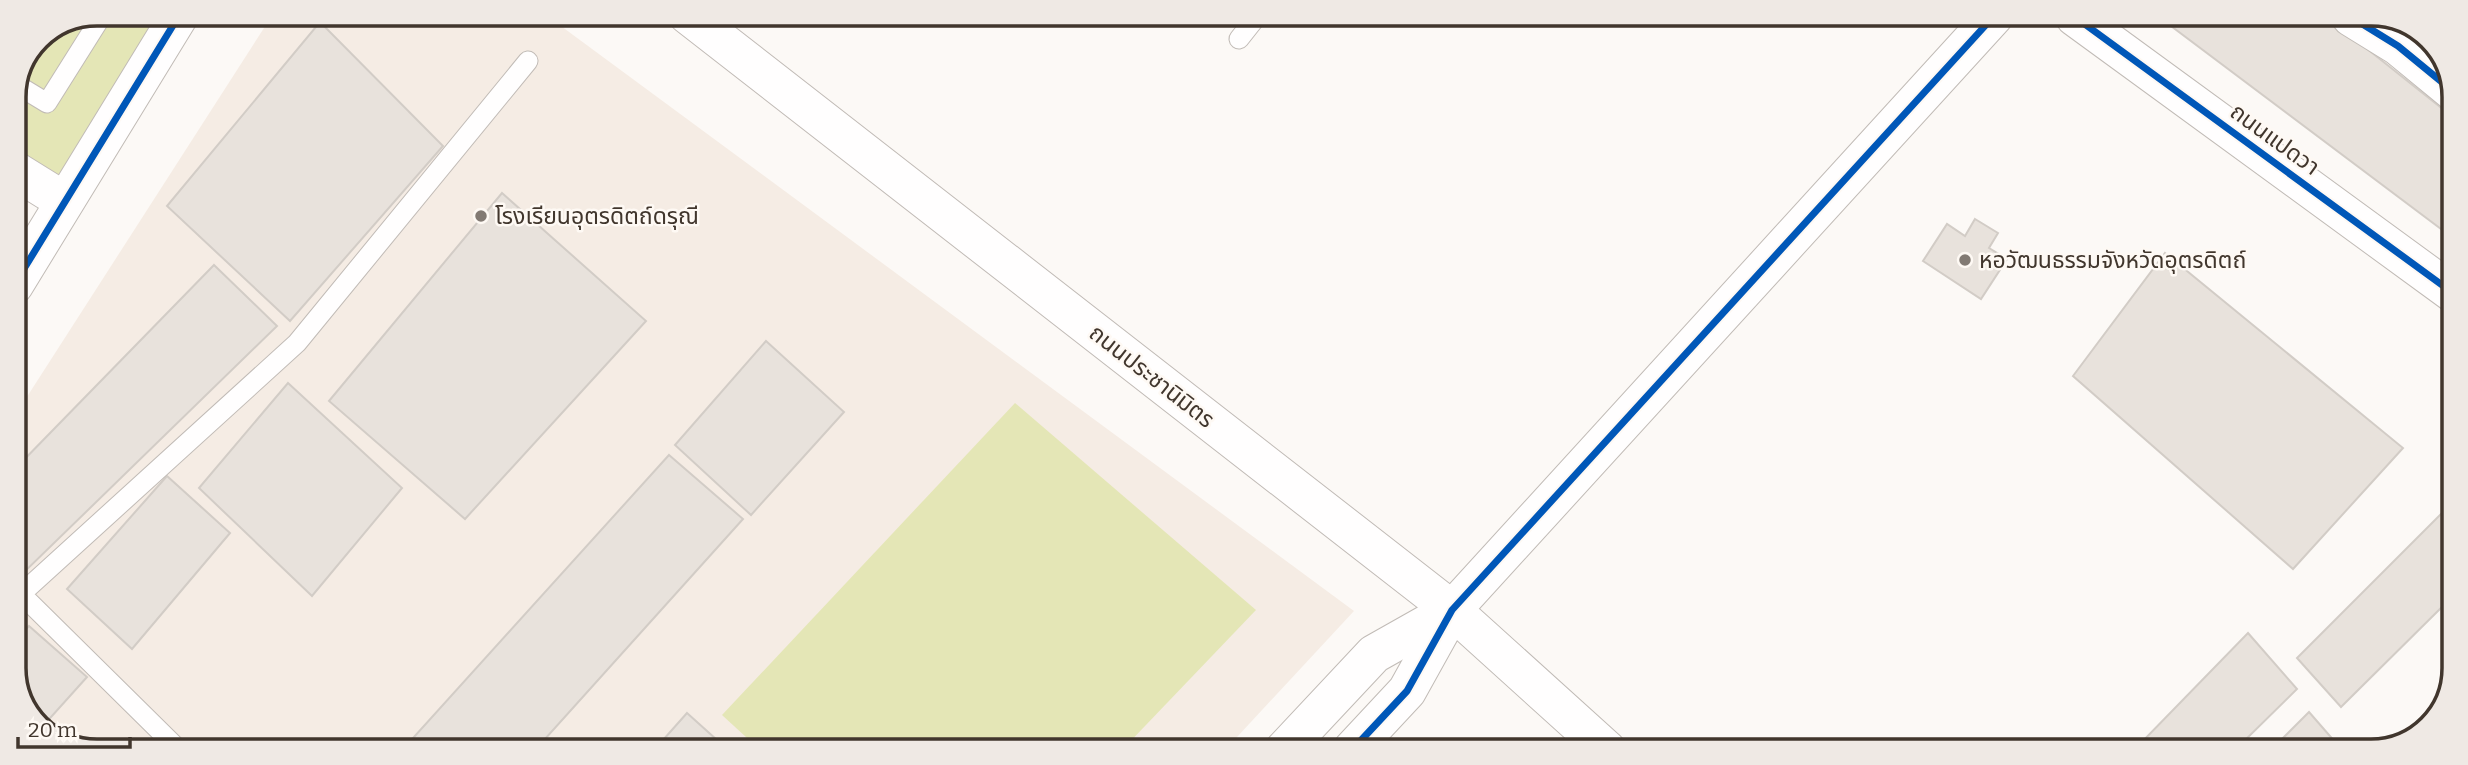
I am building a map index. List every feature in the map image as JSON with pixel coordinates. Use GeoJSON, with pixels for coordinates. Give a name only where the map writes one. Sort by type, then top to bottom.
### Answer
{"type":"FeatureCollection","features":[{"type":"Feature","properties":{"kind":"street"},"geometry":{"type":"LineString","coordinates":[[26,265],[173,26]]}},
{"type":"Feature","properties":{"kind":"street","name":"ถนนประชานิมิตร"},"geometry":{"type":"LineString","coordinates":[[702,26],[1452,610],[1595,739]]}},
{"type":"Feature","properties":{"kind":"street"},"geometry":{"type":"LineString","coordinates":[[1362,739],[1407,691],[1452,610],[1985,26]]}},
{"type":"Feature","properties":{"kind":"street","name":"ถนนแปดวา"},"geometry":{"type":"LineString","coordinates":[[2087,26],[2442,285]]}},
{"type":"Feature","properties":{"kind":"street"},"geometry":{"type":"LineString","coordinates":[[2366,26],[2398,46],[2439,80]]}},
{"type":"Feature","properties":{"kind":"street"},"geometry":{"type":"LineString","coordinates":[[26,177],[64,201]]}},
{"type":"Feature","properties":{"kind":"street"},"geometry":{"type":"LineString","coordinates":[[1294,739],[1374,654],[1452,610]]}},
{"type":"Feature","properties":{"kind":"lane"},"geometry":{"type":"LineString","coordinates":[[27,91],[47,103],[95,26]]}},
{"type":"Feature","properties":{"kind":"lane"},"geometry":{"type":"LineString","coordinates":[[1239,38],[1249,26]]}},
{"type":"Feature","properties":{"kind":"lane"},"geometry":{"type":"LineString","coordinates":[[26,589],[297,342],[528,61]]}},
{"type":"Feature","properties":{"kind":"lane"},"geometry":{"type":"LineString","coordinates":[[26,599],[168,739]]}},
{"type":"Feature","properties":{"kind":"shaded area","name":"โรงเรียนอุตรดิตถ์ดรุณี"},"geometry":{"type":"Polygon","coordinates":[[[265,26],[561,26],[1354,611],[1235,739],[88,738],[70,733],[47,718],[32,695],[26,672],[26,398],[265,26]]]}},
{"type":"Feature","properties":{"kind":"green space"},"geometry":{"type":"Polygon","coordinates":[[[173,26],[64,201],[26,177],[26,98],[32,70],[38,58],[58,38],[84,28],[173,26]]]}},
{"type":"Feature","properties":{"kind":"green space"},"geometry":{"type":"Polygon","coordinates":[[[1015,403],[1256,610],[1133,739],[748,739],[722,715],[1015,403]]]}},
{"type":"Feature","properties":{"kind":"building"},"geometry":{"type":"Polygon","coordinates":[[[317,26],[324,26],[443,146],[290,321],[167,206],[317,26]]]}},
{"type":"Feature","properties":{"kind":"building"},"geometry":{"type":"Polygon","coordinates":[[[2171,26],[2338,26],[2442,108],[2442,230],[2171,26]]]}},
{"type":"Feature","properties":{"kind":"building"},"geometry":{"type":"Polygon","coordinates":[[[502,193],[646,321],[465,519],[329,401],[502,193]]]}},
{"type":"Feature","properties":{"kind":"building","name":"หอวัฒนธรรมจังหวัดอุตรดิตถ์"},"geometry":{"type":"Polygon","coordinates":[[[1975,219],[1998,233],[1989,248],[2007,259],[1981,299],[1923,261],[1947,224],[1965,236],[1975,219]]]}},
{"type":"Feature","properties":{"kind":"building"},"geometry":{"type":"Polygon","coordinates":[[[2165,253],[2403,448],[2293,569],[2073,376],[2165,253]]]}},
{"type":"Feature","properties":{"kind":"building"},"geometry":{"type":"Polygon","coordinates":[[[214,265],[277,326],[26,570],[26,458],[214,265]]]}},
{"type":"Feature","properties":{"kind":"building"},"geometry":{"type":"Polygon","coordinates":[[[766,341],[844,412],[751,515],[675,445],[766,341]]]}},
{"type":"Feature","properties":{"kind":"building"},"geometry":{"type":"Polygon","coordinates":[[[288,383],[402,488],[312,596],[199,488],[288,383]]]}},
{"type":"Feature","properties":{"kind":"building"},"geometry":{"type":"Polygon","coordinates":[[[669,455],[743,519],[545,739],[412,739],[669,455]]]}},
{"type":"Feature","properties":{"kind":"building"},"geometry":{"type":"Polygon","coordinates":[[[167,476],[230,533],[132,649],[67,589],[167,476]]]}},
{"type":"Feature","properties":{"kind":"building"},"geometry":{"type":"Polygon","coordinates":[[[2442,513],[2442,607],[2341,707],[2297,658],[2442,513]]]}},
{"type":"Feature","properties":{"kind":"building"},"geometry":{"type":"Polygon","coordinates":[[[29,626],[87,677],[49,720],[36,703],[29,686],[26,672],[26,629],[29,626]]]}},
{"type":"Feature","properties":{"kind":"building"},"geometry":{"type":"Polygon","coordinates":[[[2248,633],[2297,689],[2246,739],[2145,739],[2248,633]]]}},
{"type":"Feature","properties":{"kind":"building"},"geometry":{"type":"Polygon","coordinates":[[[2309,712],[2333,739],[2282,739],[2309,712]]]}},
{"type":"Feature","properties":{"kind":"building"},"geometry":{"type":"Polygon","coordinates":[[[687,713],[716,739],[664,739],[687,713]]]}},
{"type":"Feature","properties":{"kind":"cycle path"},"geometry":{"type":"LineString","coordinates":[[26,265],[173,26]]}},
{"type":"Feature","properties":{"kind":"cycle path"},"geometry":{"type":"LineString","coordinates":[[1362,739],[1407,691],[1452,610],[1985,26]]}},
{"type":"Feature","properties":{"kind":"cycle path"},"geometry":{"type":"LineString","coordinates":[[2087,26],[2442,285]]}},
{"type":"Feature","properties":{"kind":"cycle path"},"geometry":{"type":"LineString","coordinates":[[2366,26],[2398,46],[2439,80]]}},
{"type":"Feature","properties":{"kind":"place","name":"โรงเรียนอุตรดิตถ์ดรุณี"},"geometry":{"type":"Point","coordinates":[481,216]}},
{"type":"Feature","properties":{"kind":"place","name":"หอวัฒนธรรมจังหวัดอุตรดิตถ์"},"geometry":{"type":"Point","coordinates":[1965,260]}}]}
